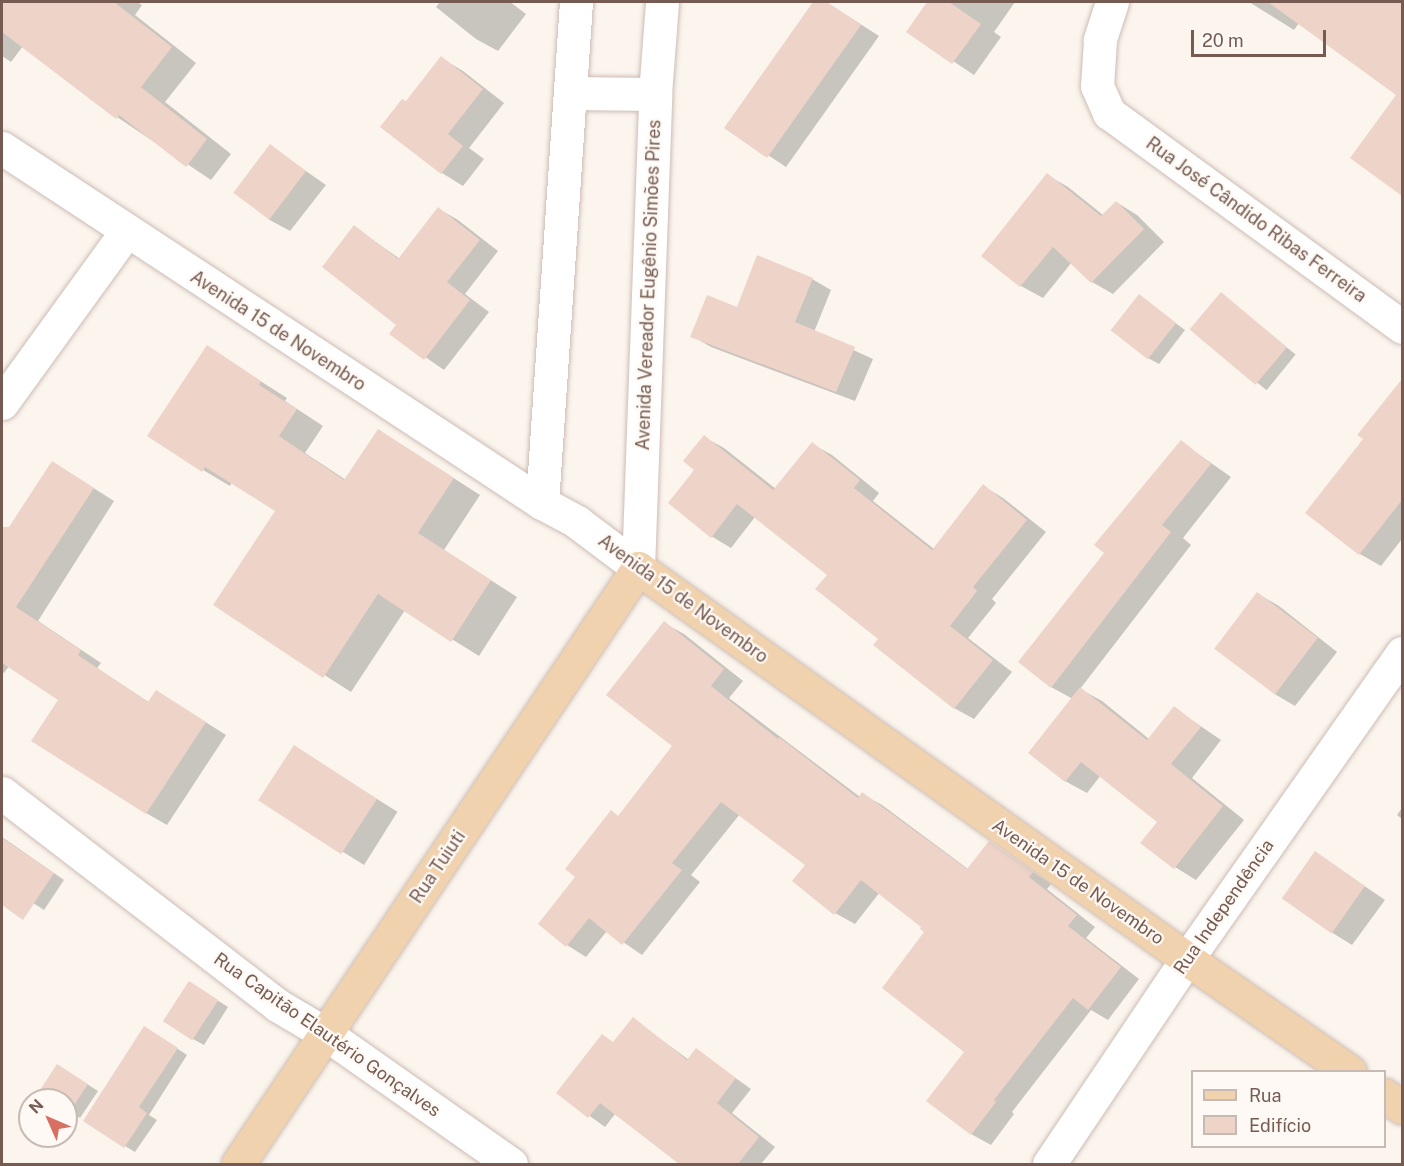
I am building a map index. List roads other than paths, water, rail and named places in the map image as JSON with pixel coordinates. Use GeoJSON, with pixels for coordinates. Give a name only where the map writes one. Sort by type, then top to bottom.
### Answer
{"type":"FeatureCollection","features":[{"type":"Feature","properties":{"kind":"main road","name":"Avenida 15 de Novembro"},"geometry":{"type":"LineString","coordinates":[[638,568],[1187,959],[1349,1070]]}},
{"type":"Feature","properties":{"kind":"main road","name":"Rua Tuiuti"},"geometry":{"type":"LineString","coordinates":[[238,1164],[638,568]]}},
{"type":"Feature","properties":{"kind":"main road"},"geometry":{"type":"LineString","coordinates":[[1386,1096],[1402,1107]]}},
{"type":"Feature","properties":{"kind":"street"},"geometry":{"type":"LineString","coordinates":[[542,503],[576,2]]}},
{"type":"Feature","properties":{"kind":"street","name":"Avenida Vereador Eugênio Simões Pires"},"geometry":{"type":"LineString","coordinates":[[638,568],[655,94],[662,2]]}},
{"type":"Feature","properties":{"kind":"street","name":"Rua José Cândido Ribas Ferreira"},"geometry":{"type":"LineString","coordinates":[[1112,2],[1100,40],[1097,86],[1109,113],[1402,327]]}},
{"type":"Feature","properties":{"kind":"street"},"geometry":{"type":"LineString","coordinates":[[570,93],[655,94]]}},
{"type":"Feature","properties":{"kind":"street","name":"Avenida 15 de Novembro"},"geometry":{"type":"LineString","coordinates":[[2,148],[126,232],[542,503],[576,522],[638,568]]}},
{"type":"Feature","properties":{"kind":"street"},"geometry":{"type":"LineString","coordinates":[[2,403],[126,232]]}},
{"type":"Feature","properties":{"kind":"street","name":"Rua Independência"},"geometry":{"type":"LineString","coordinates":[[1049,1164],[1187,959],[1402,653]]}},
{"type":"Feature","properties":{"kind":"street","name":"Rua Capitão Elautério Gonçalves"},"geometry":{"type":"LineString","coordinates":[[2,793],[277,1005],[326,1034],[511,1164]]}}]}
